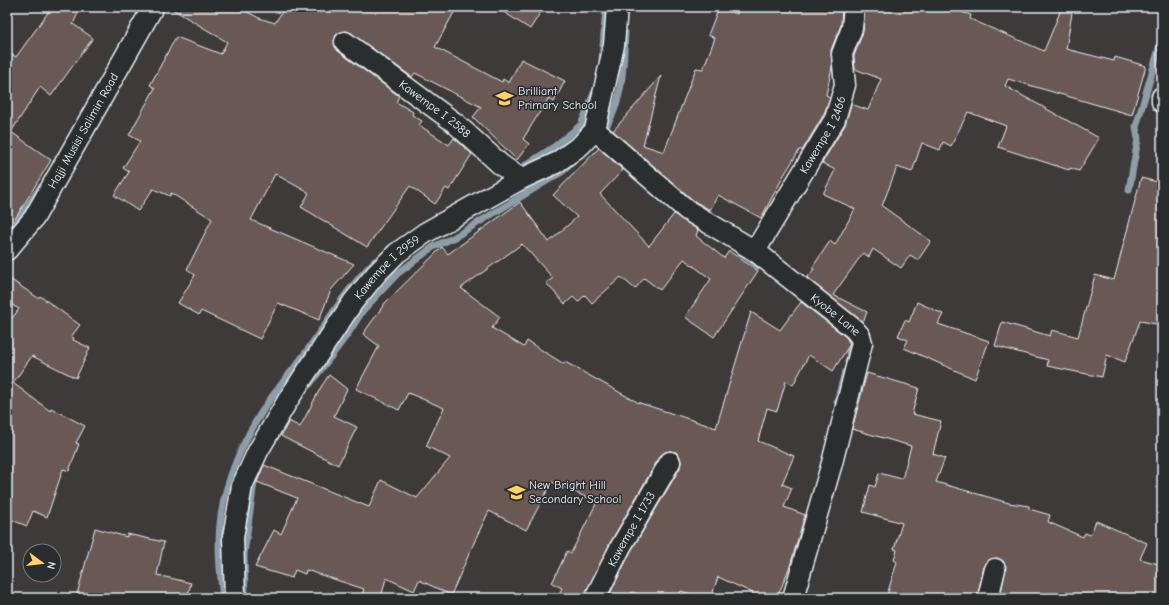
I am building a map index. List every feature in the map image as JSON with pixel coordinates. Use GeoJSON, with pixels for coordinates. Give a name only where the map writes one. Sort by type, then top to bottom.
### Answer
{"type":"FeatureCollection","features":[{"type":"Feature","properties":{"kind":"street","name":"Hajji Musisi Salimin Road"},"geometry":{"type":"LineString","coordinates":[[7,250],[34,218],[153,7]]}},
{"type":"Feature","properties":{"kind":"street"},"geometry":{"type":"LineString","coordinates":[[595,130],[614,45],[617,7]]}},
{"type":"Feature","properties":{"kind":"street","name":"Kawempe I 2466"},"geometry":{"type":"LineString","coordinates":[[755,251],[835,119],[846,85],[842,54],[852,28],[854,7]]}},
{"type":"Feature","properties":{"kind":"street","name":"Kawempe I 2588"},"geometry":{"type":"LineString","coordinates":[[345,42],[455,123],[500,164],[521,180]]}},
{"type":"Feature","properties":{"kind":"street"},"geometry":{"type":"LineString","coordinates":[[1162,97],[1162,102]]}},
{"type":"Feature","properties":{"kind":"street","name":"Kawempe I 2959"},"geometry":{"type":"LineString","coordinates":[[235,598],[233,537],[242,486],[271,428],[353,302],[377,273],[409,243],[521,180],[556,163],[581,144],[595,130]]}},
{"type":"Feature","properties":{"kind":"street","name":"Kyobe Lane"},"geometry":{"type":"LineString","coordinates":[[595,130],[687,210],[755,251],[854,329],[860,336],[862,342],[832,463],[793,598]]}},
{"type":"Feature","properties":{"kind":"street","name":"Kawempe I 1733"},"geometry":{"type":"LineString","coordinates":[[595,598],[620,548],[670,462]]}},
{"type":"Feature","properties":{"kind":"street"},"geometry":{"type":"LineString","coordinates":[[988,598],[995,569]]}},
{"type":"Feature","properties":{"kind":"building"},"geometry":{"type":"Polygon","coordinates":[[[52,7],[81,7],[73,24],[93,38],[51,96],[40,87],[11,132],[51,160],[7,232],[7,52],[16,57],[52,7]]]}},
{"type":"Feature","properties":{"kind":"building"},"geometry":{"type":"Polygon","coordinates":[[[169,7],[238,7],[259,18],[275,23],[285,7],[457,7],[435,47],[502,82],[503,79],[509,83],[521,59],[565,81],[554,102],[548,99],[523,139],[529,144],[517,160],[473,117],[481,107],[415,73],[412,77],[351,33],[346,31],[336,35],[334,41],[338,51],[399,96],[396,102],[413,112],[412,115],[422,121],[419,125],[449,145],[454,138],[472,154],[449,190],[446,188],[435,204],[410,186],[367,247],[301,207],[309,193],[275,174],[251,220],[354,264],[331,290],[319,320],[278,303],[260,339],[201,311],[199,315],[178,303],[195,275],[187,269],[212,219],[171,193],[170,196],[153,189],[138,211],[114,195],[129,172],[123,168],[140,141],[129,135],[155,88],[150,85],[176,37],[221,54],[227,42],[169,7]]]}},
{"type":"Feature","properties":{"kind":"building"},"geometry":{"type":"Polygon","coordinates":[[[496,7],[544,7],[530,29],[496,7]]]}},
{"type":"Feature","properties":{"kind":"building"},"geometry":{"type":"Polygon","coordinates":[[[719,7],[737,14],[739,7],[842,7],[841,25],[831,50],[832,67],[826,95],[830,97],[824,114],[802,151],[800,149],[784,175],[761,218],[718,195],[710,210],[694,201],[613,131],[661,76],[643,145],[664,152],[696,68],[703,69],[715,38],[708,35],[719,7]]]}},
{"type":"Feature","properties":{"kind":"building"},"geometry":{"type":"Polygon","coordinates":[[[865,7],[945,7],[971,15],[970,19],[1044,51],[1062,7],[1073,7],[1066,49],[1114,61],[1115,57],[1146,66],[1132,115],[1008,79],[1005,86],[1099,138],[1079,171],[1070,168],[1069,170],[998,147],[1006,126],[968,112],[951,146],[943,142],[940,150],[922,143],[912,172],[897,167],[882,206],[931,241],[918,260],[910,255],[901,268],[873,249],[869,257],[863,253],[833,295],[867,312],[863,322],[807,278],[830,241],[835,245],[855,209],[823,194],[835,170],[822,163],[845,125],[851,104],[868,110],[881,79],[855,69],[854,56],[863,32],[865,7]]]}},
{"type":"Feature","properties":{"kind":"building"},"geometry":{"type":"Polygon","coordinates":[[[599,148],[623,170],[600,194],[649,246],[674,214],[698,230],[696,236],[724,258],[729,251],[758,271],[714,337],[685,317],[711,279],[684,259],[660,290],[644,278],[635,289],[621,277],[592,303],[585,295],[578,302],[573,297],[565,304],[546,283],[553,278],[522,244],[461,288],[500,317],[492,328],[524,347],[527,341],[564,364],[565,362],[637,402],[716,428],[751,312],[780,330],[801,302],[846,337],[850,344],[833,371],[809,355],[793,385],[786,381],[777,411],[767,408],[758,441],[794,456],[782,484],[792,488],[784,507],[805,515],[790,566],[777,598],[751,598],[753,593],[718,577],[711,598],[703,598],[681,591],[678,598],[649,598],[632,592],[626,598],[608,598],[630,553],[680,468],[680,457],[676,452],[670,451],[665,452],[660,456],[610,543],[584,598],[557,598],[562,588],[552,583],[567,551],[571,553],[597,502],[552,482],[526,530],[489,511],[451,595],[419,580],[414,591],[386,578],[381,598],[361,598],[364,589],[306,570],[305,574],[295,570],[292,578],[255,567],[274,530],[281,534],[297,498],[257,482],[264,465],[369,507],[381,480],[417,498],[450,458],[426,446],[444,408],[408,393],[399,410],[356,389],[379,346],[363,334],[385,303],[442,247],[448,254],[520,202],[549,242],[577,217],[553,195],[599,148]]]}},
{"type":"Feature","properties":{"kind":"building"},"geometry":{"type":"Polygon","coordinates":[[[1141,178],[1162,183],[1162,325],[1140,321],[1125,362],[1107,355],[1102,377],[1047,366],[1048,360],[995,346],[1002,322],[1050,336],[1052,330],[1078,337],[1095,275],[1114,280],[1141,178]]]}},
{"type":"Feature","properties":{"kind":"building"},"geometry":{"type":"Polygon","coordinates":[[[7,277],[38,298],[40,296],[80,325],[71,337],[74,338],[73,340],[90,348],[76,378],[32,356],[13,383],[50,411],[51,408],[85,426],[76,443],[79,444],[69,471],[63,469],[47,517],[33,511],[27,526],[7,518],[7,325],[19,309],[7,302],[7,277]]]}},
{"type":"Feature","properties":{"kind":"building"},"geometry":{"type":"Polygon","coordinates":[[[917,302],[943,314],[938,324],[989,341],[975,379],[904,348],[908,340],[898,336],[905,320],[909,322],[917,302]]]}},
{"type":"Feature","properties":{"kind":"building"},"geometry":{"type":"Polygon","coordinates":[[[867,373],[919,388],[912,414],[941,421],[933,454],[945,458],[936,482],[1009,503],[1029,506],[1029,509],[1050,515],[1048,522],[1083,537],[1085,533],[1090,535],[1096,521],[1147,543],[1140,559],[1162,565],[1162,598],[1000,598],[1006,566],[1003,561],[997,558],[987,561],[984,566],[977,598],[886,598],[897,562],[894,560],[897,550],[894,549],[902,523],[863,512],[870,485],[875,487],[879,473],[902,479],[911,446],[852,429],[867,373]]]}},
{"type":"Feature","properties":{"kind":"building"},"geometry":{"type":"Polygon","coordinates":[[[329,375],[347,389],[334,416],[357,427],[338,465],[281,436],[289,421],[300,427],[329,375]]]}},
{"type":"Feature","properties":{"kind":"building"},"geometry":{"type":"Polygon","coordinates":[[[95,528],[127,537],[127,534],[164,542],[157,575],[191,583],[187,598],[76,598],[95,528]]]}},
{"type":"Feature","properties":{"kind":"waterway"},"geometry":{"type":"LineString","coordinates":[[602,60],[606,7]]}},
{"type":"Feature","properties":{"kind":"waterway"},"geometry":{"type":"LineString","coordinates":[[602,132],[615,110],[621,85],[625,33]]}},
{"type":"Feature","properties":{"kind":"waterway"},"geometry":{"type":"LineString","coordinates":[[1129,190],[1138,139],[1136,127],[1162,38]]}},
{"type":"Feature","properties":{"kind":"waterway"},"geometry":{"type":"LineString","coordinates":[[515,172],[554,147],[581,125],[594,93]]}},
{"type":"Feature","properties":{"kind":"waterway"},"geometry":{"type":"LineString","coordinates":[[310,384],[347,335],[363,310],[397,274],[433,247],[453,238],[563,171],[574,161]]}},
{"type":"Feature","properties":{"kind":"waterway"},"geometry":{"type":"LineString","coordinates":[[11,231],[40,188]]}},
{"type":"Feature","properties":{"kind":"waterway"},"geometry":{"type":"LineString","coordinates":[[739,252],[758,266]]}},
{"type":"Feature","properties":{"kind":"waterway"},"geometry":{"type":"LineString","coordinates":[[223,598],[219,557],[221,516],[227,487],[244,443],[259,416],[277,390],[304,355],[356,281],[375,261]]}},
{"type":"Feature","properties":{"kind":"waterway"},"geometry":{"type":"LineString","coordinates":[[841,329],[844,332],[849,344],[848,362]]}},
{"type":"Feature","properties":{"kind":"waterway"},"geometry":{"type":"LineString","coordinates":[[837,402],[845,372]]}},
{"type":"Feature","properties":{"kind":"waterway"},"geometry":{"type":"LineString","coordinates":[[245,598],[244,554],[255,475]]}},
{"type":"Feature","properties":{"kind":"place","name":"Brilliant Primary School"},"geometry":{"type":"Point","coordinates":[505,98]}},
{"type":"Feature","properties":{"kind":"place","name":"New Bright Hill Secondary School"},"geometry":{"type":"Point","coordinates":[516,492]}}]}
